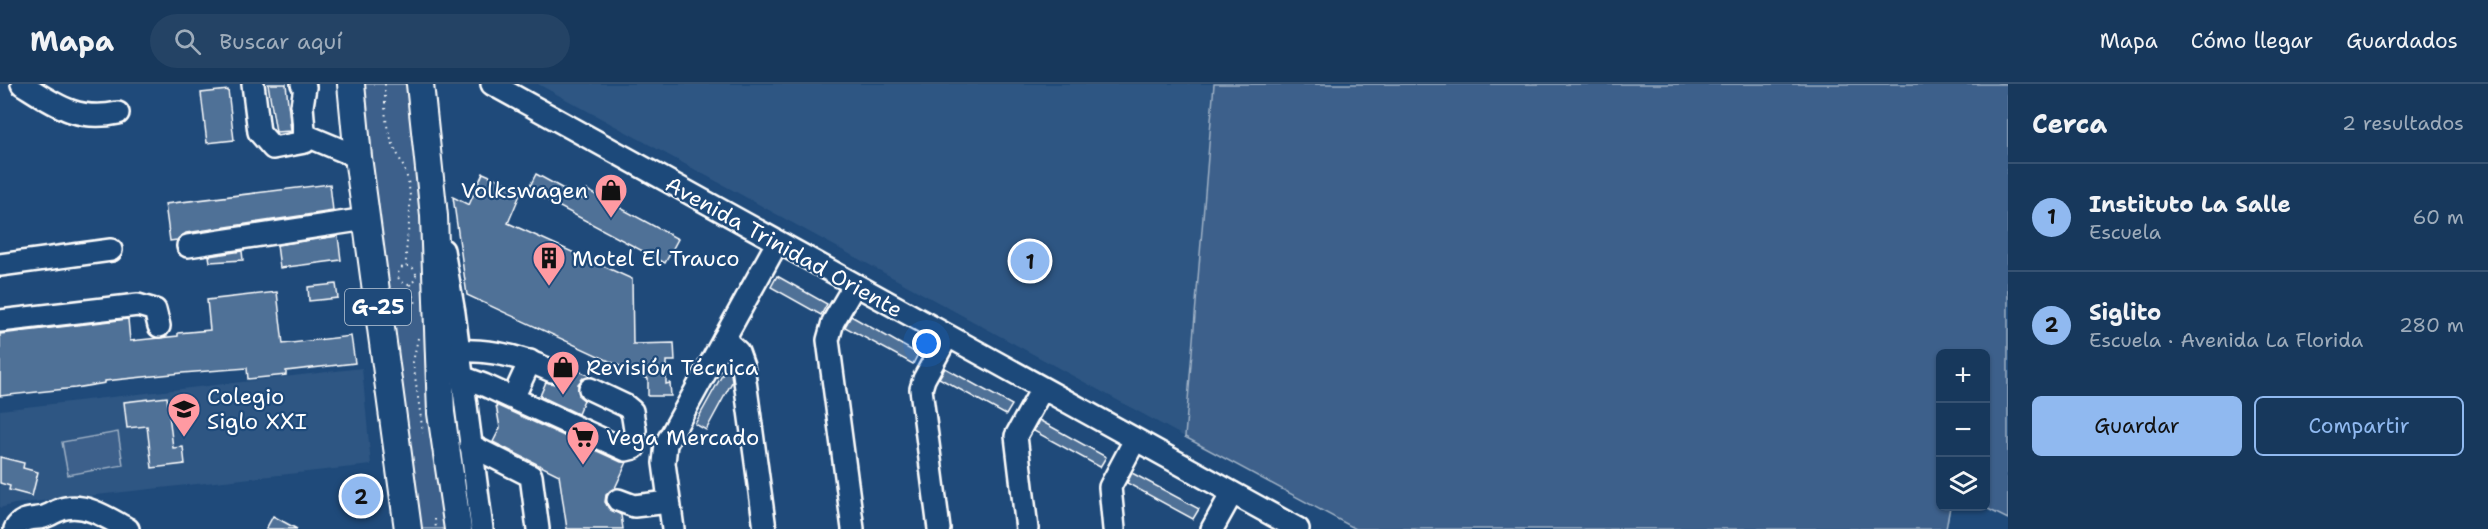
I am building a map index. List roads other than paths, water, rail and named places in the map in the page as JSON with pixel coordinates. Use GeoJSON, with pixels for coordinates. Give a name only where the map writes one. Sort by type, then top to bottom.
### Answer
{"type":"FeatureCollection","features":[{"type":"Feature","properties":{"kind":"main road","name":"G-25"},"geometry":{"type":"LineString","coordinates":[[351,84],[358,157],[408,529]]}},
{"type":"Feature","properties":{"kind":"main road","name":"G-25"},"geometry":{"type":"LineString","coordinates":[[420,84],[434,216],[439,383],[446,454],[459,529]]}},
{"type":"Feature","properties":{"kind":"street"},"geometry":{"type":"LineString","coordinates":[[22,84],[64,110],[101,117],[118,113]]}},
{"type":"Feature","properties":{"kind":"street"},"geometry":{"type":"LineString","coordinates":[[253,84],[259,132],[273,148],[305,142],[302,106],[306,85]]}},
{"type":"Feature","properties":{"kind":"street","name":"Avenida Trinidad Oriente"},"geometry":{"type":"LineString","coordinates":[[492,84],[854,286],[1298,529]]}},
{"type":"Feature","properties":{"kind":"street"},"geometry":{"type":"LineString","coordinates":[[305,135],[358,157]]}},
{"type":"Feature","properties":{"kind":"street"},"geometry":{"type":"LineString","coordinates":[[434,216],[449,276],[482,529]]}},
{"type":"Feature","properties":{"kind":"street"},"geometry":{"type":"LineString","coordinates":[[188,246],[366,219]]}},
{"type":"Feature","properties":{"kind":"street"},"geometry":{"type":"LineString","coordinates":[[673,529],[664,463],[666,444],[777,243]]}},
{"type":"Feature","properties":{"kind":"street"},"geometry":{"type":"LineString","coordinates":[[0,265],[111,250]]}},
{"type":"Feature","properties":{"kind":"street"},"geometry":{"type":"LineString","coordinates":[[853,529],[828,340],[833,322],[854,286]]}},
{"type":"Feature","properties":{"kind":"street"},"geometry":{"type":"LineString","coordinates":[[0,321],[138,305],[155,310],[159,326]]}},
{"type":"Feature","properties":{"kind":"street"},"geometry":{"type":"LineString","coordinates":[[939,529],[921,388],[947,337]]}},
{"type":"Feature","properties":{"kind":"street"},"geometry":{"type":"LineString","coordinates":[[724,339],[738,352],[743,366],[765,529]]}},
{"type":"Feature","properties":{"kind":"street"},"geometry":{"type":"LineString","coordinates":[[459,351],[477,350],[530,360],[552,371]]}},
{"type":"Feature","properties":{"kind":"street"},"geometry":{"type":"LineString","coordinates":[[513,398],[530,360]]}},
{"type":"Feature","properties":{"kind":"street"},"geometry":{"type":"LineString","coordinates":[[462,377],[626,450],[634,448],[635,430],[632,411],[590,389]]}},
{"type":"Feature","properties":{"kind":"street"},"geometry":{"type":"LineString","coordinates":[[1027,529],[1015,440],[1017,432],[1042,389]]}},
{"type":"Feature","properties":{"kind":"street"},"geometry":{"type":"LineString","coordinates":[[1114,529],[1110,487],[1135,440]]}},
{"type":"Feature","properties":{"kind":"street"},"geometry":{"type":"LineString","coordinates":[[470,445],[531,476],[538,529]]}},
{"type":"Feature","properties":{"kind":"street"},"geometry":{"type":"LineString","coordinates":[[1212,529],[1232,493]]}},
{"type":"Feature","properties":{"kind":"street"},"geometry":{"type":"LineString","coordinates":[[618,500],[634,506],[669,502]]}},
{"type":"Feature","properties":{"kind":"street"},"geometry":{"type":"LineString","coordinates":[[15,529],[19,523],[32,517],[41,523],[54,511],[77,507],[99,514],[128,529]]}},
{"type":"Feature","properties":{"kind":"tunnel"},"geometry":{"type":"LineString","coordinates":[[552,371],[590,389]]}},
{"type":"Feature","properties":{"kind":"place","name":"Volkswagen"},"geometry":{"type":"Point","coordinates":[611,219]}},
{"type":"Feature","properties":{"kind":"place","name":"Instituto La Salle"},"geometry":{"type":"Point","coordinates":[1030,261]}},
{"type":"Feature","properties":{"kind":"place","name":"Motel El Trauco"},"geometry":{"type":"Point","coordinates":[549,287]}},
{"type":"Feature","properties":{"kind":"place","name":"Revisión Técnica"},"geometry":{"type":"Point","coordinates":[563,396]}},
{"type":"Feature","properties":{"kind":"place","name":"Colegio Siglo XXI"},"geometry":{"type":"Point","coordinates":[184,438]}},
{"type":"Feature","properties":{"kind":"place","name":"Vega Mercado"},"geometry":{"type":"Point","coordinates":[583,466]}},
{"type":"Feature","properties":{"kind":"place","name":"Siglito"},"geometry":{"type":"Point","coordinates":[361,496]}}]}
